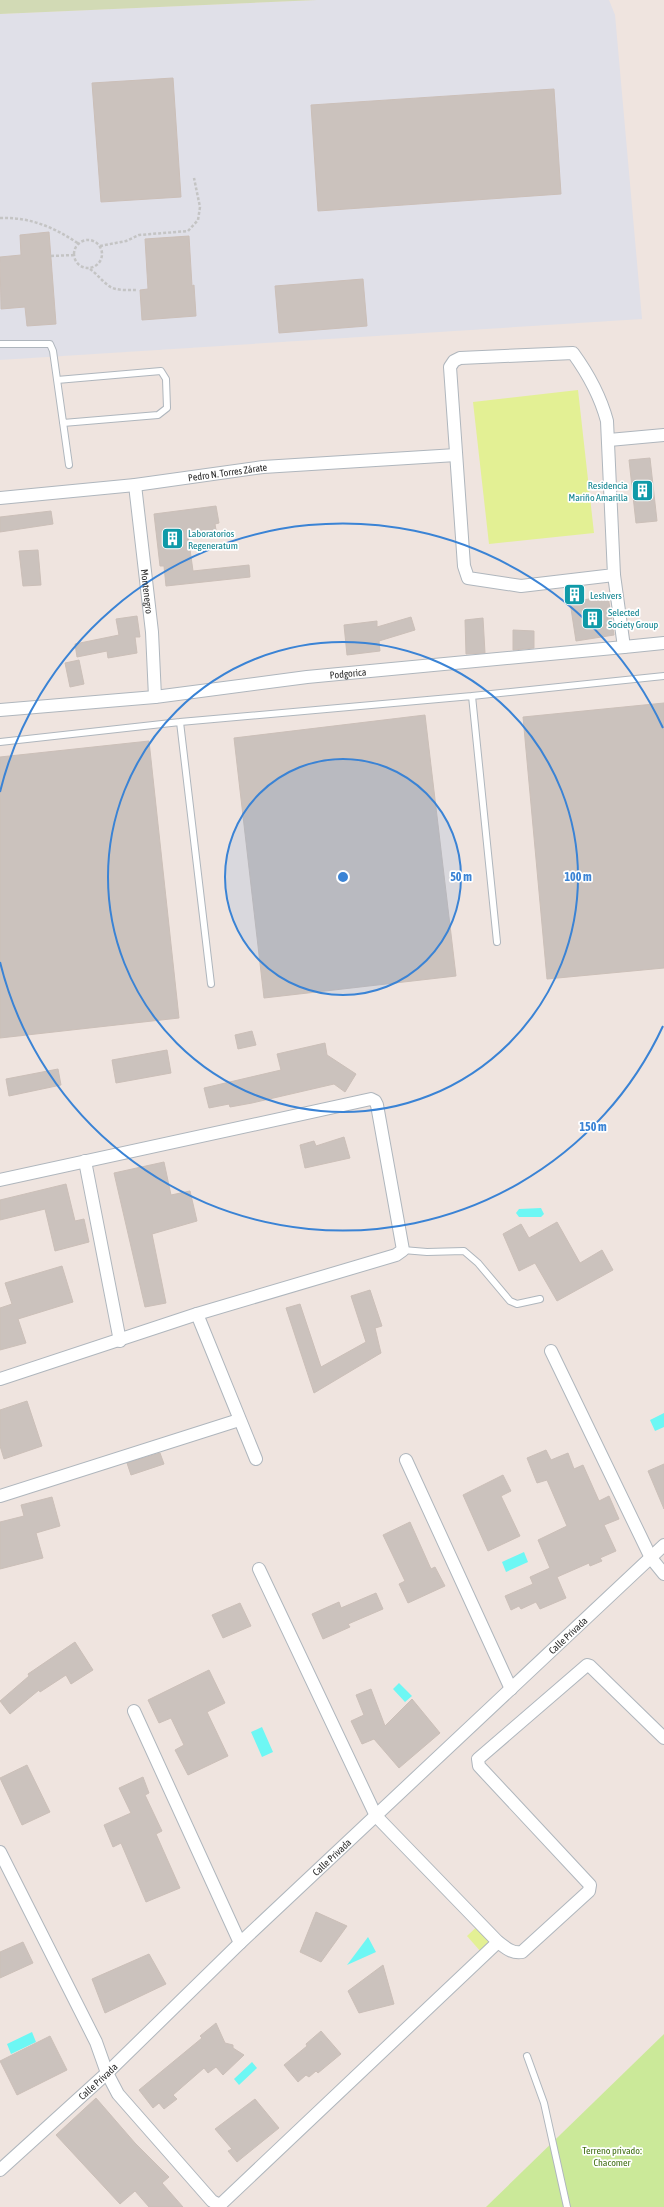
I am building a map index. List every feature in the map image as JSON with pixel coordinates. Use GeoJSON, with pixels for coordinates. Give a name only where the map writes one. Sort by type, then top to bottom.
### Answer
{"type":"FeatureCollection","features":[{"type":"Feature","properties":{"kind":"street"},"geometry":{"type":"LineString","coordinates":[[614,575],[521,586],[468,578],[464,566],[450,367],[460,358],[573,354],[591,378],[601,400],[609,440],[614,575],[624,647]]}},
{"type":"Feature","properties":{"kind":"street"},"geometry":{"type":"LineString","coordinates":[[609,440],[664,436]]}},
{"type":"Feature","properties":{"kind":"street","name":"Pedro N. Torres Zárate"},"geometry":{"type":"LineString","coordinates":[[0,498],[135,485],[263,467],[456,456]]}},
{"type":"Feature","properties":{"kind":"street","name":"Montenegro"},"geometry":{"type":"LineString","coordinates":[[135,485],[152,632],[155,697]]}},
{"type":"Feature","properties":{"kind":"street","name":"Podgorica"},"geometry":{"type":"LineString","coordinates":[[0,710],[155,697],[307,677],[664,643]]}},
{"type":"Feature","properties":{"kind":"street"},"geometry":{"type":"LineString","coordinates":[[0,1180],[374,1099],[377,1105],[403,1250],[396,1255],[197,1314],[0,1379]]}},
{"type":"Feature","properties":{"kind":"street"},"geometry":{"type":"LineString","coordinates":[[85,1161],[120,1340]]}},
{"type":"Feature","properties":{"kind":"street"},"geometry":{"type":"LineString","coordinates":[[197,1314],[256,1459]]}},
{"type":"Feature","properties":{"kind":"street"},"geometry":{"type":"LineString","coordinates":[[551,1351],[651,1558],[664,1574]]}},
{"type":"Feature","properties":{"kind":"street"},"geometry":{"type":"LineString","coordinates":[[0,1496],[239,1420]]}},
{"type":"Feature","properties":{"kind":"street"},"geometry":{"type":"LineString","coordinates":[[406,1460],[512,1689]]}},
{"type":"Feature","properties":{"kind":"street","name":"Calle Privada"},"geometry":{"type":"LineString","coordinates":[[0,2170],[107,2073],[240,1943],[664,1545]]}},
{"type":"Feature","properties":{"kind":"street"},"geometry":{"type":"LineString","coordinates":[[259,1569],[376,1816],[498,1942],[517,1953],[522,1952],[591,1888],[589,1881],[479,1766],[478,1759],[587,1665],[590,1666],[664,1738]]}},
{"type":"Feature","properties":{"kind":"street"},"geometry":{"type":"LineString","coordinates":[[134,1711],[240,1943]]}},
{"type":"Feature","properties":{"kind":"street"},"geometry":{"type":"LineString","coordinates":[[0,1852],[96,2042],[111,2083],[123,2100],[215,2204],[221,2204],[498,1942]]}},
{"type":"Feature","properties":{"kind":"lane"},"geometry":{"type":"LineString","coordinates":[[0,344],[50,344],[53,350],[69,465]]}},
{"type":"Feature","properties":{"kind":"lane"},"geometry":{"type":"LineString","coordinates":[[57,380],[161,371],[166,379],[167,408],[158,415],[63,423]]}},
{"type":"Feature","properties":{"kind":"lane"},"geometry":{"type":"LineString","coordinates":[[0,742],[180,722],[472,696],[664,676]]}},
{"type":"Feature","properties":{"kind":"lane"},"geometry":{"type":"LineString","coordinates":[[472,696],[497,942]]}},
{"type":"Feature","properties":{"kind":"lane"},"geometry":{"type":"LineString","coordinates":[[180,722],[211,984]]}},
{"type":"Feature","properties":{"kind":"lane"},"geometry":{"type":"LineString","coordinates":[[403,1250],[427,1252],[464,1251],[478,1262],[510,1301],[517,1304],[540,1299]]}},
{"type":"Feature","properties":{"kind":"lane"},"geometry":{"type":"LineString","coordinates":[[527,2056],[544,2102],[568,2207]]}},
{"type":"Feature","properties":{"kind":"path"},"geometry":{"type":"LineString","coordinates":[[74,255],[79,244],[83,241],[92,241],[100,246],[126,241],[139,235],[188,231],[198,220],[200,207],[194,178]]}},
{"type":"Feature","properties":{"kind":"path"},"geometry":{"type":"LineString","coordinates":[[0,218],[14,218],[38,222],[64,233],[79,244]]}},
{"type":"Feature","properties":{"kind":"path"},"geometry":{"type":"LineString","coordinates":[[90,268],[98,265],[102,258],[100,246]]}},
{"type":"Feature","properties":{"kind":"path"},"geometry":{"type":"LineString","coordinates":[[51,256],[74,255]]}},
{"type":"Feature","properties":{"kind":"path"},"geometry":{"type":"LineString","coordinates":[[74,255],[79,265],[90,268],[109,286],[120,290],[137,290]]}},
{"type":"Feature","properties":{"kind":"shaded area"},"geometry":{"type":"Polygon","coordinates":[[[317,0],[609,0],[615,15],[642,319],[0,360],[0,14],[317,0]]]}},
{"type":"Feature","properties":{"kind":"green space"},"geometry":{"type":"Polygon","coordinates":[[[0,0],[317,0],[0,14],[0,0]]]}},
{"type":"Feature","properties":{"kind":"green space"},"geometry":{"type":"Polygon","coordinates":[[[578,390],[594,533],[489,544],[473,402],[578,390]]]}},
{"type":"Feature","properties":{"kind":"green space"},"geometry":{"type":"Polygon","coordinates":[[[483,1921],[498,1937],[481,1952],[467,1936],[483,1921]]]}},
{"type":"Feature","properties":{"kind":"green space","name":"Terreno privado: Chacomer"},"geometry":{"type":"Polygon","coordinates":[[[664,2034],[664,2207],[486,2207],[664,2034]]]}},
{"type":"Feature","properties":{"kind":"water"},"geometry":{"type":"Polygon","coordinates":[[[541,1208],[544,1214],[541,1217],[519,1217],[516,1213],[519,1209],[541,1208]]]}},
{"type":"Feature","properties":{"kind":"water"},"geometry":{"type":"Polygon","coordinates":[[[664,1413],[664,1427],[655,1431],[650,1420],[664,1413]]]}},
{"type":"Feature","properties":{"kind":"water"},"geometry":{"type":"Polygon","coordinates":[[[524,1552],[528,1562],[506,1572],[502,1562],[524,1552]]]}},
{"type":"Feature","properties":{"kind":"water"},"geometry":{"type":"Polygon","coordinates":[[[399,1683],[412,1696],[405,1702],[393,1689],[399,1683]]]}},
{"type":"Feature","properties":{"kind":"water"},"geometry":{"type":"Polygon","coordinates":[[[262,1727],[273,1752],[262,1757],[251,1732],[262,1727]]]}},
{"type":"Feature","properties":{"kind":"water"},"geometry":{"type":"Polygon","coordinates":[[[368,1937],[376,1952],[347,1965],[368,1937]]]}},
{"type":"Feature","properties":{"kind":"water"},"geometry":{"type":"Polygon","coordinates":[[[32,2032],[36,2042],[11,2054],[7,2044],[32,2032]]]}},
{"type":"Feature","properties":{"kind":"water"},"geometry":{"type":"Polygon","coordinates":[[[252,2062],[257,2068],[239,2085],[234,2079],[252,2062]]]}},
{"type":"Feature","properties":{"kind":"building"},"geometry":{"type":"Polygon","coordinates":[[[173,78],[181,197],[101,202],[92,83],[173,78]]]}},
{"type":"Feature","properties":{"kind":"building"},"geometry":{"type":"Polygon","coordinates":[[[554,89],[561,194],[318,211],[311,105],[554,89]]]}},
{"type":"Feature","properties":{"kind":"building"},"geometry":{"type":"Polygon","coordinates":[[[49,232],[56,324],[27,326],[25,307],[1,309],[0,257],[21,255],[20,235],[49,232]]]}},
{"type":"Feature","properties":{"kind":"building"},"geometry":{"type":"Polygon","coordinates":[[[189,236],[192,286],[194,285],[196,316],[142,320],[140,290],[148,289],[145,239],[189,236]]]}},
{"type":"Feature","properties":{"kind":"building"},"geometry":{"type":"Polygon","coordinates":[[[363,279],[367,326],[279,333],[275,286],[363,279]]]}},
{"type":"Feature","properties":{"kind":"building","name":"Residencia Mariño Amarilla"},"geometry":{"type":"Polygon","coordinates":[[[650,458],[657,521],[636,523],[629,460],[650,458]]]}},
{"type":"Feature","properties":{"kind":"building"},"geometry":{"type":"Polygon","coordinates":[[[216,506],[219,523],[215,524],[216,530],[188,535],[193,571],[249,565],[250,577],[166,586],[164,566],[160,566],[154,514],[216,506]]]}},
{"type":"Feature","properties":{"kind":"building"},"geometry":{"type":"Polygon","coordinates":[[[51,511],[53,524],[0,532],[0,517],[51,511]]]}},
{"type":"Feature","properties":{"kind":"building"},"geometry":{"type":"Polygon","coordinates":[[[38,550],[41,585],[23,586],[19,551],[38,550]]]}},
{"type":"Feature","properties":{"kind":"building","name":"Selected Society Group"},"geometry":{"type":"Polygon","coordinates":[[[608,596],[614,635],[576,641],[570,602],[608,596]]]}},
{"type":"Feature","properties":{"kind":"building"},"geometry":{"type":"Polygon","coordinates":[[[137,616],[140,637],[135,637],[137,653],[108,658],[107,651],[77,657],[75,644],[119,635],[116,619],[137,616]]]}},
{"type":"Feature","properties":{"kind":"building"},"geometry":{"type":"Polygon","coordinates":[[[411,617],[415,630],[379,641],[380,651],[347,655],[344,625],[377,621],[377,627],[411,617]]]}},
{"type":"Feature","properties":{"kind":"building"},"geometry":{"type":"Polygon","coordinates":[[[483,618],[485,653],[466,654],[465,620],[483,618]]]}},
{"type":"Feature","properties":{"kind":"building"},"geometry":{"type":"Polygon","coordinates":[[[513,630],[534,631],[534,648],[513,650],[513,630]]]}},
{"type":"Feature","properties":{"kind":"building"},"geometry":{"type":"Polygon","coordinates":[[[79,660],[84,684],[70,687],[65,663],[79,660]]]}},
{"type":"Feature","properties":{"kind":"building"},"geometry":{"type":"Polygon","coordinates":[[[664,703],[664,968],[547,979],[523,717],[664,703]]]}},
{"type":"Feature","properties":{"kind":"building"},"geometry":{"type":"Polygon","coordinates":[[[425,715],[456,976],[264,998],[234,738],[425,715]]]}},
{"type":"Feature","properties":{"kind":"building"},"geometry":{"type":"Polygon","coordinates":[[[149,741],[179,1018],[0,1038],[0,757],[149,741]]]}},
{"type":"Feature","properties":{"kind":"building"},"geometry":{"type":"Polygon","coordinates":[[[252,1031],[256,1045],[238,1049],[235,1035],[252,1031]]]}},
{"type":"Feature","properties":{"kind":"building"},"geometry":{"type":"Polygon","coordinates":[[[325,1043],[327,1055],[356,1074],[345,1092],[334,1084],[252,1103],[230,1107],[229,1104],[209,1108],[204,1088],[281,1070],[277,1054],[325,1043]]]}},
{"type":"Feature","properties":{"kind":"building"},"geometry":{"type":"Polygon","coordinates":[[[167,1050],[171,1073],[116,1083],[112,1060],[167,1050]]]}},
{"type":"Feature","properties":{"kind":"building"},"geometry":{"type":"Polygon","coordinates":[[[58,1069],[61,1085],[9,1096],[6,1079],[58,1069]]]}},
{"type":"Feature","properties":{"kind":"building"},"geometry":{"type":"Polygon","coordinates":[[[344,1137],[350,1158],[305,1168],[300,1145],[314,1141],[316,1146],[344,1137]]]}},
{"type":"Feature","properties":{"kind":"building"},"geometry":{"type":"Polygon","coordinates":[[[164,1162],[171,1195],[190,1191],[197,1221],[152,1234],[166,1303],[145,1307],[114,1173],[164,1162]]]}},
{"type":"Feature","properties":{"kind":"building"},"geometry":{"type":"Polygon","coordinates":[[[66,1184],[75,1221],[84,1219],[89,1242],[55,1251],[45,1209],[0,1220],[0,1200],[66,1184]]]}},
{"type":"Feature","properties":{"kind":"building"},"geometry":{"type":"Polygon","coordinates":[[[557,1222],[580,1263],[602,1250],[613,1270],[557,1301],[535,1263],[519,1271],[503,1234],[521,1224],[529,1238],[557,1222]]]}},
{"type":"Feature","properties":{"kind":"building"},"geometry":{"type":"Polygon","coordinates":[[[62,1266],[73,1302],[18,1319],[26,1343],[0,1350],[0,1308],[12,1304],[5,1283],[62,1266]]]}},
{"type":"Feature","properties":{"kind":"building"},"geometry":{"type":"Polygon","coordinates":[[[370,1290],[382,1326],[375,1328],[381,1353],[314,1393],[286,1308],[300,1304],[321,1367],[366,1342],[351,1296],[370,1290]]]}},
{"type":"Feature","properties":{"kind":"building"},"geometry":{"type":"Polygon","coordinates":[[[27,1401],[42,1446],[4,1459],[0,1446],[0,1410],[27,1401]]]}},
{"type":"Feature","properties":{"kind":"building"},"geometry":{"type":"Polygon","coordinates":[[[546,1450],[551,1460],[568,1453],[574,1469],[583,1465],[599,1501],[609,1496],[619,1519],[604,1525],[616,1551],[600,1558],[602,1561],[590,1566],[589,1563],[557,1577],[566,1598],[540,1609],[536,1602],[521,1609],[519,1606],[511,1610],[505,1596],[533,1584],[530,1577],[550,1568],[538,1540],[567,1526],[547,1480],[537,1483],[527,1458],[546,1450]]]}},
{"type":"Feature","properties":{"kind":"building"},"geometry":{"type":"Polygon","coordinates":[[[160,1453],[164,1464],[131,1475],[127,1463],[160,1453]]]}},
{"type":"Feature","properties":{"kind":"building"},"geometry":{"type":"Polygon","coordinates":[[[664,1464],[664,1509],[648,1471],[664,1464]]]}},
{"type":"Feature","properties":{"kind":"building"},"geometry":{"type":"Polygon","coordinates":[[[503,1475],[511,1491],[501,1496],[520,1536],[488,1551],[463,1495],[503,1475]]]}},
{"type":"Feature","properties":{"kind":"building"},"geometry":{"type":"Polygon","coordinates":[[[52,1497],[60,1526],[36,1533],[43,1558],[0,1569],[0,1522],[24,1516],[21,1505],[52,1497]]]}},
{"type":"Feature","properties":{"kind":"building"},"geometry":{"type":"Polygon","coordinates":[[[410,1522],[431,1569],[435,1567],[445,1586],[408,1603],[399,1584],[405,1581],[383,1535],[410,1522]]]}},
{"type":"Feature","properties":{"kind":"building"},"geometry":{"type":"Polygon","coordinates":[[[376,1593],[383,1609],[348,1624],[350,1627],[323,1639],[312,1614],[339,1602],[341,1608],[376,1593]]]}},
{"type":"Feature","properties":{"kind":"building"},"geometry":{"type":"Polygon","coordinates":[[[240,1603],[251,1626],[223,1638],[212,1615],[240,1603]]]}},
{"type":"Feature","properties":{"kind":"building"},"geometry":{"type":"Polygon","coordinates":[[[75,1642],[93,1670],[71,1684],[66,1675],[40,1692],[39,1690],[10,1714],[0,1701],[29,1676],[28,1674],[75,1642]]]}},
{"type":"Feature","properties":{"kind":"building"},"geometry":{"type":"Polygon","coordinates":[[[209,1670],[225,1703],[207,1712],[228,1756],[188,1775],[175,1750],[184,1745],[171,1718],[159,1723],[148,1700],[209,1670]]]}},
{"type":"Feature","properties":{"kind":"building"},"geometry":{"type":"Polygon","coordinates":[[[371,1689],[385,1726],[412,1699],[440,1733],[399,1768],[374,1739],[362,1744],[351,1721],[364,1715],[356,1695],[371,1689]]]}},
{"type":"Feature","properties":{"kind":"building"},"geometry":{"type":"Polygon","coordinates":[[[27,1765],[50,1812],[22,1825],[0,1778],[27,1765]]]}},
{"type":"Feature","properties":{"kind":"building"},"geometry":{"type":"Polygon","coordinates":[[[143,1777],[149,1793],[145,1795],[162,1831],[156,1834],[180,1888],[146,1902],[121,1843],[113,1847],[104,1825],[131,1813],[119,1788],[143,1777]]]}},
{"type":"Feature","properties":{"kind":"building"},"geometry":{"type":"Polygon","coordinates":[[[316,1912],[347,1926],[321,1962],[300,1952],[316,1912]]]}},
{"type":"Feature","properties":{"kind":"building"},"geometry":{"type":"Polygon","coordinates":[[[23,1942],[33,1963],[0,1978],[0,1952],[23,1942]]]}},
{"type":"Feature","properties":{"kind":"building"},"geometry":{"type":"Polygon","coordinates":[[[149,1954],[166,1984],[105,2013],[92,1979],[149,1954]]]}},
{"type":"Feature","properties":{"kind":"building"},"geometry":{"type":"Polygon","coordinates":[[[383,1965],[394,2004],[359,2013],[348,1991],[383,1965]]]}},
{"type":"Feature","properties":{"kind":"building"},"geometry":{"type":"Polygon","coordinates":[[[216,2023],[225,2043],[233,2045],[233,2048],[244,2055],[223,2075],[216,2067],[208,2073],[204,2068],[173,2095],[177,2099],[164,2109],[159,2103],[153,2108],[139,2090],[202,2038],[200,2036],[216,2023]]]}},
{"type":"Feature","properties":{"kind":"building"},"geometry":{"type":"Polygon","coordinates":[[[321,2031],[341,2054],[318,2073],[316,2071],[309,2077],[306,2075],[298,2082],[284,2065],[307,2046],[306,2044],[321,2031]]]}},
{"type":"Feature","properties":{"kind":"building"},"geometry":{"type":"Polygon","coordinates":[[[50,2036],[67,2070],[17,2095],[0,2061],[50,2036]]]}},
{"type":"Feature","properties":{"kind":"building"},"geometry":{"type":"Polygon","coordinates":[[[96,2098],[135,2143],[169,2177],[162,2183],[183,2207],[149,2207],[135,2191],[120,2204],[56,2135],[96,2098]]]}},
{"type":"Feature","properties":{"kind":"building"},"geometry":{"type":"Polygon","coordinates":[[[255,2099],[279,2128],[237,2162],[228,2151],[232,2149],[215,2129],[255,2099]]]}},
{"type":"Feature","properties":{"kind":"place","name":"Residencia Mariño Amarilla"},"geometry":{"type":"Point","coordinates":[643,491]}},
{"type":"Feature","properties":{"kind":"place","name":"Laboratorios Regeneratum"},"geometry":{"type":"Point","coordinates":[172,539]}},
{"type":"Feature","properties":{"kind":"place","name":"Leshvers"},"geometry":{"type":"Point","coordinates":[575,595]}},
{"type":"Feature","properties":{"kind":"place","name":"Selected Society Group"},"geometry":{"type":"Point","coordinates":[592,618]}}]}
